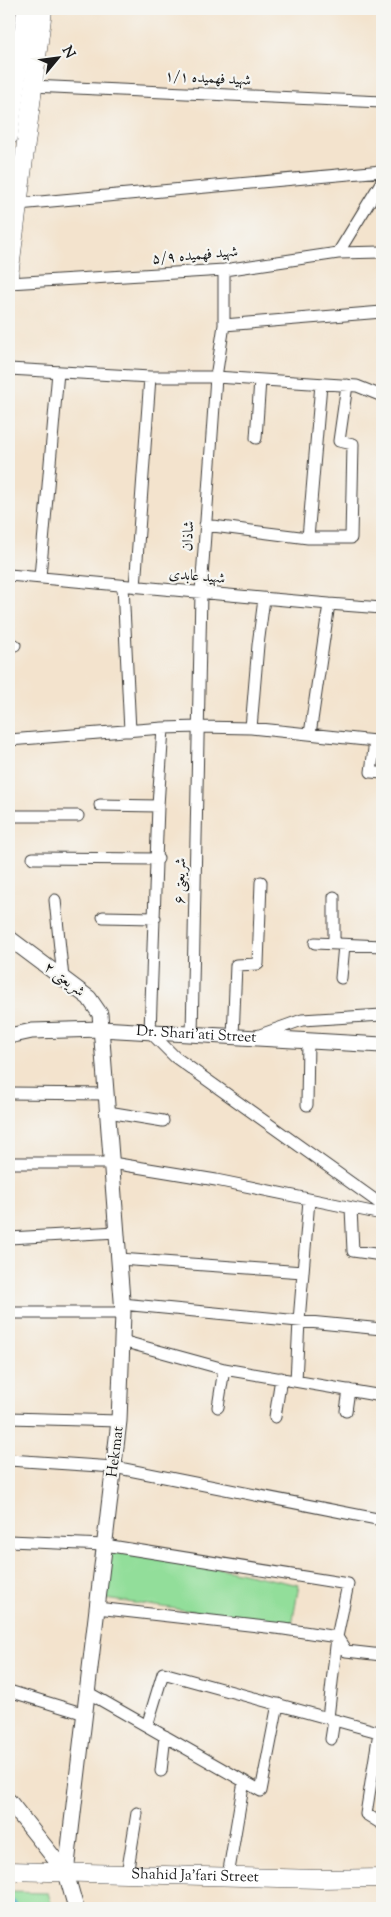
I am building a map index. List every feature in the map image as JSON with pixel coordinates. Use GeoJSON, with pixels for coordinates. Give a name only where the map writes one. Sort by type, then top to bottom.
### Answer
{"type":"FeatureCollection","features":[{"type":"Feature","properties":{"kind":"main road"},"geometry":{"type":"LineString","coordinates":[[9,136],[13,66],[26,9]]}},
{"type":"Feature","properties":{"kind":"main road"},"geometry":{"type":"LineString","coordinates":[[9,276],[41,9]]}},
{"type":"Feature","properties":{"kind":"main road","name":"Shahid Ja'fari Street"},"geometry":{"type":"LineString","coordinates":[[9,1871],[228,1876],[382,1875]]}},
{"type":"Feature","properties":{"kind":"street","name":"شهید فهمیده ۱/۱"},"geometry":{"type":"LineString","coordinates":[[32,86],[382,102]]}},
{"type":"Feature","properties":{"kind":"street"},"geometry":{"type":"LineString","coordinates":[[18,204],[382,171]]}},
{"type":"Feature","properties":{"kind":"street"},"geometry":{"type":"LineString","coordinates":[[338,253],[382,181]]}},
{"type":"Feature","properties":{"kind":"street","name":"شهید فهمیده ۵/۹"},"geometry":{"type":"LineString","coordinates":[[9,283],[224,270],[338,253],[382,252]]}},
{"type":"Feature","properties":{"kind":"street","name":"شاذان"},"geometry":{"type":"LineString","coordinates":[[199,727],[200,592],[216,377],[224,325],[224,270]]}},
{"type":"Feature","properties":{"kind":"street"},"geometry":{"type":"LineString","coordinates":[[224,325],[382,312]]}},
{"type":"Feature","properties":{"kind":"street"},"geometry":{"type":"LineString","coordinates":[[9,369],[150,377],[216,377],[347,385],[357,386],[382,396]]}},
{"type":"Feature","properties":{"kind":"street"},"geometry":{"type":"LineString","coordinates":[[40,577],[58,372]]}},
{"type":"Feature","properties":{"kind":"street"},"geometry":{"type":"LineString","coordinates":[[135,587],[150,377]]}},
{"type":"Feature","properties":{"kind":"street"},"geometry":{"type":"LineString","coordinates":[[256,438],[260,380]]}},
{"type":"Feature","properties":{"kind":"street"},"geometry":{"type":"LineString","coordinates":[[308,538],[321,384]]}},
{"type":"Feature","properties":{"kind":"street"},"geometry":{"type":"LineString","coordinates":[[205,525],[308,538],[351,538],[353,444],[339,441],[347,385]]}},
{"type":"Feature","properties":{"kind":"street","name":"شهید عابدی"},"geometry":{"type":"LineString","coordinates":[[9,575],[382,608]]}},
{"type":"Feature","properties":{"kind":"street"},"geometry":{"type":"LineString","coordinates":[[123,586],[130,731]]}},
{"type":"Feature","properties":{"kind":"street"},"geometry":{"type":"LineString","coordinates":[[251,728],[264,598]]}},
{"type":"Feature","properties":{"kind":"street"},"geometry":{"type":"LineString","coordinates":[[310,734],[329,604]]}},
{"type":"Feature","properties":{"kind":"street","name":"شریعتی ۶"},"geometry":{"type":"LineString","coordinates":[[192,1035],[199,727]]}},
{"type":"Feature","properties":{"kind":"street"},"geometry":{"type":"LineString","coordinates":[[163,728],[158,806],[158,858],[150,1032],[175,1057],[382,1205]]}},
{"type":"Feature","properties":{"kind":"street"},"geometry":{"type":"LineString","coordinates":[[9,740],[163,728],[251,728],[375,741],[371,772],[382,773]]}},
{"type":"Feature","properties":{"kind":"street"},"geometry":{"type":"LineString","coordinates":[[100,805],[158,806]]}},
{"type":"Feature","properties":{"kind":"street"},"geometry":{"type":"LineString","coordinates":[[9,816],[78,816]]}},
{"type":"Feature","properties":{"kind":"street"},"geometry":{"type":"LineString","coordinates":[[33,858],[158,858]]}},
{"type":"Feature","properties":{"kind":"street"},"geometry":{"type":"LineString","coordinates":[[233,1037],[236,965],[258,964],[261,882]]}},
{"type":"Feature","properties":{"kind":"street"},"geometry":{"type":"LineString","coordinates":[[334,897],[341,978]]}},
{"type":"Feature","properties":{"kind":"street"},"geometry":{"type":"LineString","coordinates":[[55,900],[62,978]]}},
{"type":"Feature","properties":{"kind":"street"},"geometry":{"type":"LineString","coordinates":[[104,917],[155,918]]}},
{"type":"Feature","properties":{"kind":"street","name":"شریعتی ۲"},"geometry":{"type":"LineString","coordinates":[[10,939],[96,1005],[100,1014],[102,1029]]}},
{"type":"Feature","properties":{"kind":"street"},"geometry":{"type":"LineString","coordinates":[[315,943],[382,946]]}},
{"type":"Feature","properties":{"kind":"street"},"geometry":{"type":"LineString","coordinates":[[252,1038],[302,1020],[382,1015]]}},
{"type":"Feature","properties":{"kind":"street","name":"Dr. Shari'ati Street"},"geometry":{"type":"LineString","coordinates":[[9,1036],[32,1031],[102,1029],[382,1045]]}},
{"type":"Feature","properties":{"kind":"street","name":"Hekmat"},"geometry":{"type":"LineString","coordinates":[[66,1873],[119,1421],[123,1309],[102,1029]]}},
{"type":"Feature","properties":{"kind":"street"},"geometry":{"type":"LineString","coordinates":[[307,1105],[308,1040]]}},
{"type":"Feature","properties":{"kind":"street"},"geometry":{"type":"LineString","coordinates":[[9,1093],[106,1094]]}},
{"type":"Feature","properties":{"kind":"street"},"geometry":{"type":"LineString","coordinates":[[108,1112],[164,1121]]}},
{"type":"Feature","properties":{"kind":"street"},"geometry":{"type":"LineString","coordinates":[[9,1163],[112,1163],[216,1180],[382,1214]]}},
{"type":"Feature","properties":{"kind":"street"},"geometry":{"type":"LineString","coordinates":[[296,1381],[309,1200]]}},
{"type":"Feature","properties":{"kind":"street"},"geometry":{"type":"LineString","coordinates":[[351,1208],[353,1251],[382,1255]]}},
{"type":"Feature","properties":{"kind":"street"},"geometry":{"type":"LineString","coordinates":[[9,1238],[117,1232]]}},
{"type":"Feature","properties":{"kind":"street"},"geometry":{"type":"LineString","coordinates":[[119,1259],[304,1272]]}},
{"type":"Feature","properties":{"kind":"street"},"geometry":{"type":"LineString","coordinates":[[9,1313],[123,1309],[299,1321],[382,1329]]}},
{"type":"Feature","properties":{"kind":"street"},"geometry":{"type":"LineString","coordinates":[[122,1341],[224,1369],[382,1396]]}},
{"type":"Feature","properties":{"kind":"street"},"geometry":{"type":"LineString","coordinates":[[218,1407],[224,1369]]}},
{"type":"Feature","properties":{"kind":"street"},"geometry":{"type":"LineString","coordinates":[[275,1417],[281,1378]]}},
{"type":"Feature","properties":{"kind":"street"},"geometry":{"type":"LineString","coordinates":[[346,1411],[349,1390]]}},
{"type":"Feature","properties":{"kind":"street"},"geometry":{"type":"LineString","coordinates":[[9,1418],[119,1421]]}},
{"type":"Feature","properties":{"kind":"street"},"geometry":{"type":"LineString","coordinates":[[9,1460],[114,1467],[382,1517]]}},
{"type":"Feature","properties":{"kind":"street"},"geometry":{"type":"LineString","coordinates":[[9,1541],[105,1545],[348,1584],[337,1637],[332,1678],[331,1739]]}},
{"type":"Feature","properties":{"kind":"street"},"geometry":{"type":"LineString","coordinates":[[97,1608],[284,1629],[337,1637],[346,1651],[382,1655]]}},
{"type":"Feature","properties":{"kind":"street"},"geometry":{"type":"LineString","coordinates":[[147,1726],[163,1673],[381,1732],[366,1814],[382,1824]]}},
{"type":"Feature","properties":{"kind":"street"},"geometry":{"type":"LineString","coordinates":[[9,1691],[85,1714]]}},
{"type":"Feature","properties":{"kind":"street"},"geometry":{"type":"LineString","coordinates":[[87,1692],[262,1791],[278,1704]]}},
{"type":"Feature","properties":{"kind":"street"},"geometry":{"type":"LineString","coordinates":[[161,1771],[165,1736]]}},
{"type":"Feature","properties":{"kind":"street"},"geometry":{"type":"LineString","coordinates":[[228,1876],[244,1781]]}},
{"type":"Feature","properties":{"kind":"street"},"geometry":{"type":"LineString","coordinates":[[9,1801],[66,1873],[76,1908]]}},
{"type":"Feature","properties":{"kind":"street"},"geometry":{"type":"LineString","coordinates":[[127,1874],[138,1813]]}},
{"type":"Feature","properties":{"kind":"green space"},"geometry":{"type":"Polygon","coordinates":[[[110,1545],[299,1585],[292,1625],[105,1599],[110,1545]]]}},
{"type":"Feature","properties":{"kind":"green space"},"geometry":{"type":"Polygon","coordinates":[[[9,1892],[48,1893],[53,1908],[9,1908],[9,1892]]]}},
{"type":"Feature","properties":{"kind":"waterway"},"geometry":{"type":"LineString","coordinates":[[9,1902],[14,1908]]}}]}
